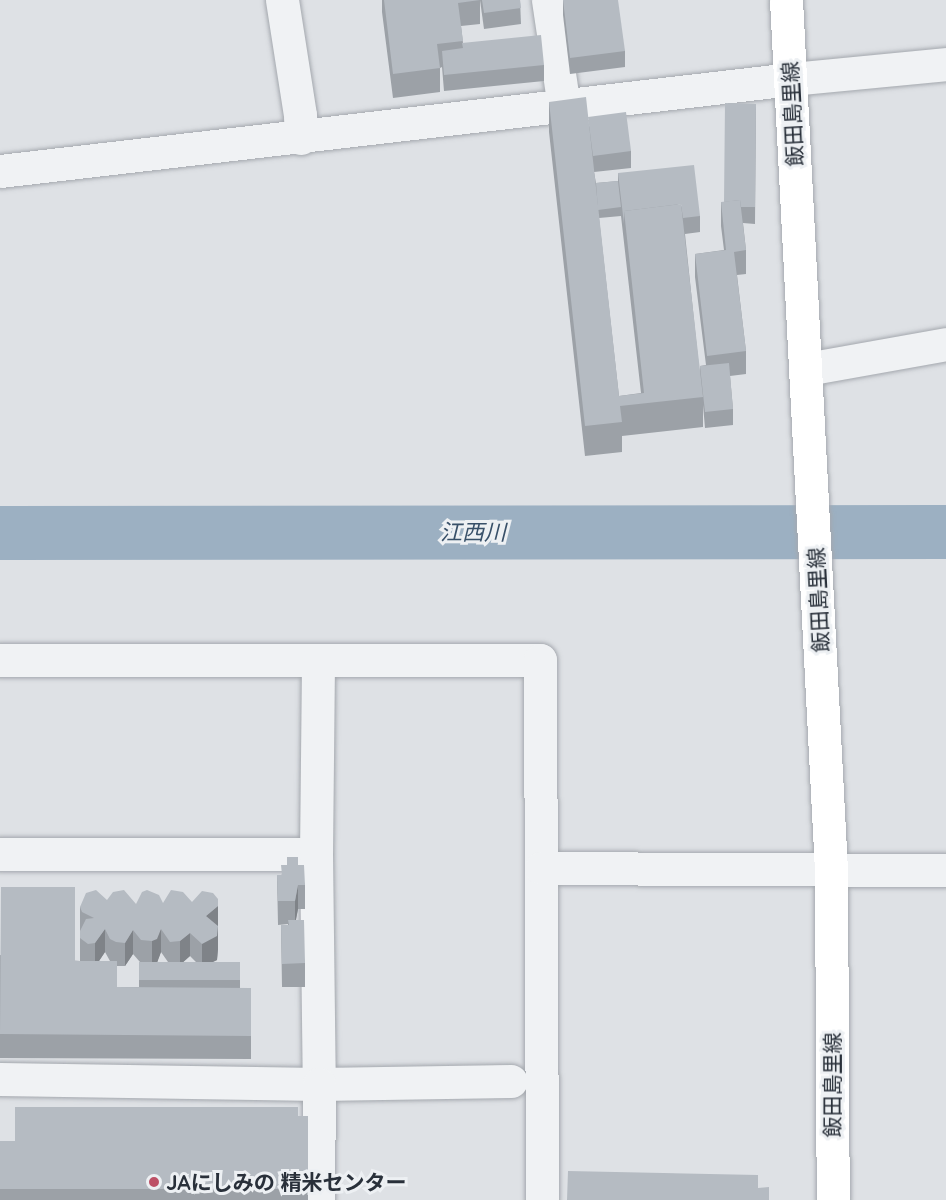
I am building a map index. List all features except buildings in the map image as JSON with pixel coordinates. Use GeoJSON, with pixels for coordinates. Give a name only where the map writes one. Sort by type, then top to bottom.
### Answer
{"type":"FeatureCollection","features":[{"type":"Feature","properties":{"kind":"main road","name":"飯田島里線"},"geometry":{"type":"LineString","coordinates":[[786,0],[831,869],[833,1200]]}},
{"type":"Feature","properties":{"kind":"street"},"geometry":{"type":"LineString","coordinates":[[282,0],[300,115],[301,138]]}},
{"type":"Feature","properties":{"kind":"street"},"geometry":{"type":"LineString","coordinates":[[548,0],[564,107]]}},
{"type":"Feature","properties":{"kind":"street"},"geometry":{"type":"LineString","coordinates":[[0,171],[946,64]]}},
{"type":"Feature","properties":{"kind":"street"},"geometry":{"type":"LineString","coordinates":[[806,369],[946,344]]}},
{"type":"Feature","properties":{"kind":"street"},"geometry":{"type":"LineString","coordinates":[[0,660],[540,660],[542,1200]]}},
{"type":"Feature","properties":{"kind":"street"},"geometry":{"type":"LineString","coordinates":[[318,660],[316,854],[318,1200]]}},
{"type":"Feature","properties":{"kind":"street"},"geometry":{"type":"LineString","coordinates":[[0,854],[316,854]]}},
{"type":"Feature","properties":{"kind":"street"},"geometry":{"type":"LineString","coordinates":[[541,868],[946,870]]}},
{"type":"Feature","properties":{"kind":"street"},"geometry":{"type":"LineString","coordinates":[[0,1079],[318,1084],[512,1081]]}},
{"type":"Feature","properties":{"kind":"waterway","name":"江西川"},"geometry":{"type":"LineString","coordinates":[[0,533],[946,532]]}},
{"type":"Feature","properties":{"kind":"place","name":"JAにしみの 精米センター"},"geometry":{"type":"Point","coordinates":[154,1182]}}]}
